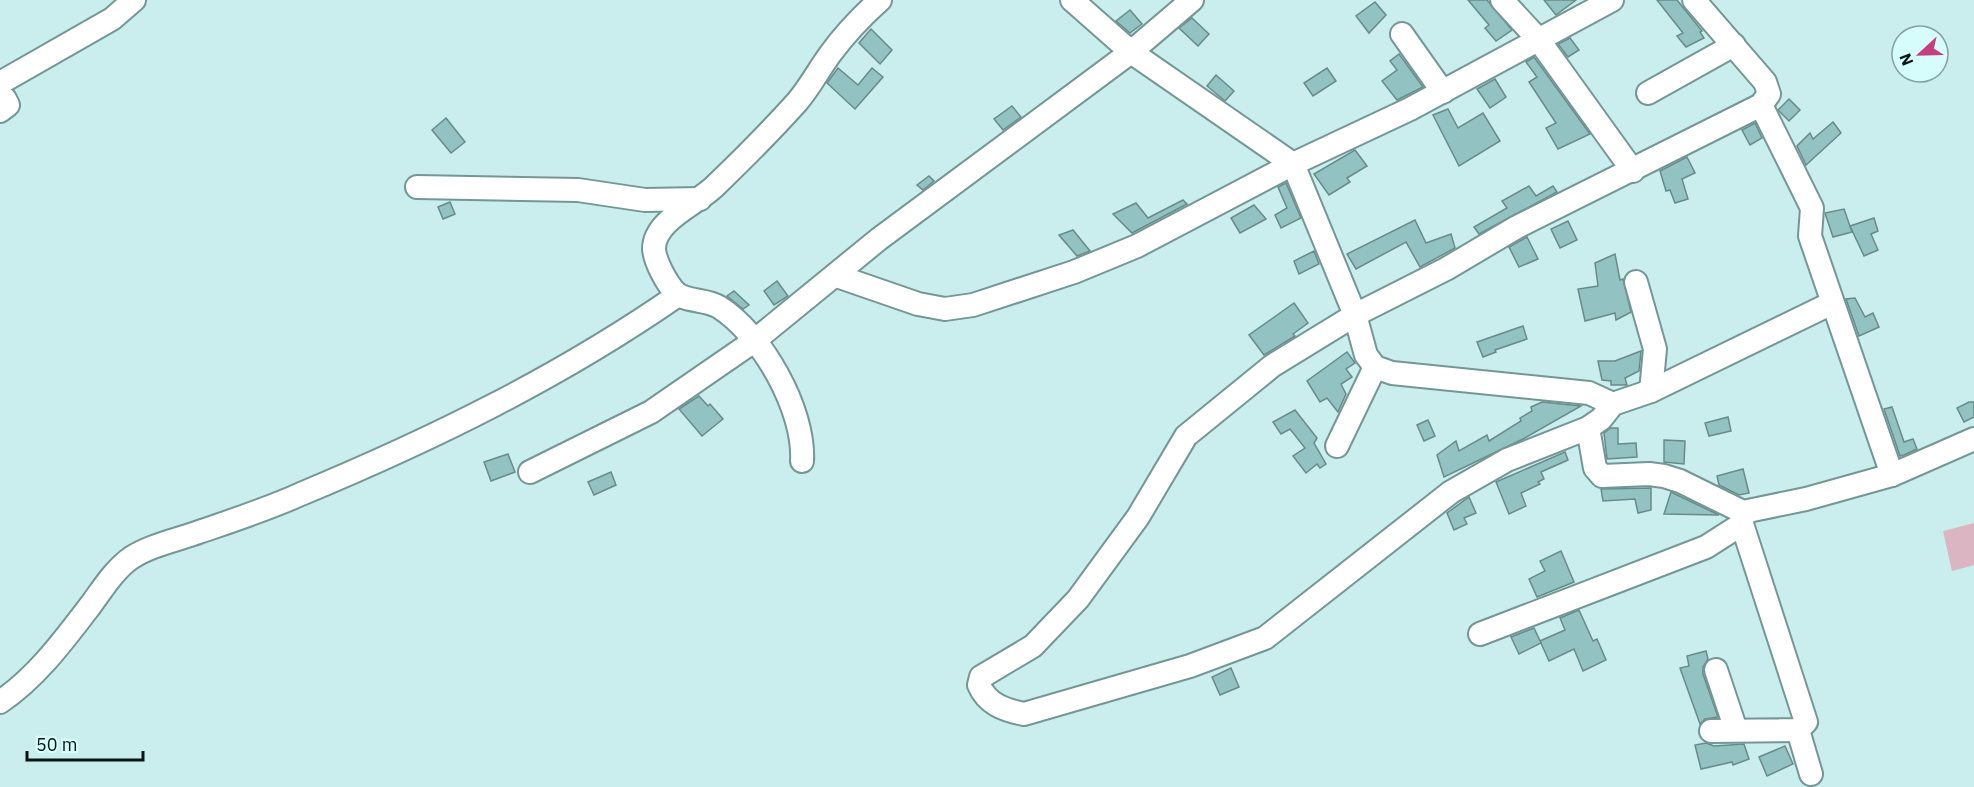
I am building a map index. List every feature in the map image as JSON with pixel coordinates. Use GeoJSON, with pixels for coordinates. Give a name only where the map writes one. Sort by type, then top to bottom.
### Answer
{"type":"FeatureCollection","features":[{"type":"Feature","properties":{"kind":"street"},"geometry":{"type":"LineString","coordinates":[[0,83],[112,19],[134,0]]}},
{"type":"Feature","properties":{"kind":"street"},"geometry":{"type":"LineString","coordinates":[[802,461],[803,442],[800,423],[783,385],[754,341],[720,308],[710,302],[678,295],[654,252],[655,239],[664,225],[702,198],[798,101],[830,54],[860,18],[880,0]]}},
{"type":"Feature","properties":{"kind":"street"},"geometry":{"type":"LineString","coordinates":[[1072,0],[1131,52],[1293,164],[1354,315],[1366,355],[1375,367],[1392,373],[1589,393],[1613,404]]}},
{"type":"Feature","properties":{"kind":"street"},"geometry":{"type":"LineString","coordinates":[[530,472],[651,412],[754,341],[837,276],[879,239],[1131,52],[1192,0]]}},
{"type":"Feature","properties":{"kind":"street"},"geometry":{"type":"LineString","coordinates":[[1502,0],[1538,39],[1633,171]]}},
{"type":"Feature","properties":{"kind":"street"},"geometry":{"type":"LineString","coordinates":[[837,276],[918,304],[945,309],[973,305],[1074,272],[1137,246],[1293,164],[1443,92],[1612,0]]}},
{"type":"Feature","properties":{"kind":"street"},"geometry":{"type":"LineString","coordinates":[[1694,0],[1769,89],[1767,98],[1761,105],[1517,227],[1446,269],[1354,315],[1272,366],[1186,436],[1138,517],[1078,599],[1033,646],[979,679],[979,685],[986,699],[1012,712],[1024,714],[1190,666],[1265,638],[1451,492],[1507,460],[1588,428],[1600,419],[1613,404],[1651,390],[1832,303]]}},
{"type":"Feature","properties":{"kind":"street"},"geometry":{"type":"LineString","coordinates":[[1402,34],[1443,92]]}},
{"type":"Feature","properties":{"kind":"street"},"geometry":{"type":"LineString","coordinates":[[1648,93],[1734,45]]}},
{"type":"Feature","properties":{"kind":"street"},"geometry":{"type":"LineString","coordinates":[[0,100],[5,99],[8,105],[0,111]]}},
{"type":"Feature","properties":{"kind":"street"},"geometry":{"type":"LineString","coordinates":[[1761,105],[1812,208],[1810,236],[1892,475]]}},
{"type":"Feature","properties":{"kind":"street"},"geometry":{"type":"LineString","coordinates":[[417,187],[578,190],[645,200],[702,198]]}},
{"type":"Feature","properties":{"kind":"street"},"geometry":{"type":"LineString","coordinates":[[1636,282],[1655,349],[1651,390]]}},
{"type":"Feature","properties":{"kind":"street"},"geometry":{"type":"LineString","coordinates":[[0,702],[61,644],[118,569],[132,558],[153,547],[262,511],[395,455],[553,374],[613,340],[678,295]]}},
{"type":"Feature","properties":{"kind":"street"},"geometry":{"type":"LineString","coordinates":[[1337,446],[1375,367]]}},
{"type":"Feature","properties":{"kind":"street"},"geometry":{"type":"LineString","coordinates":[[1588,428],[1594,468],[1602,476],[1649,474],[1664,476],[1680,481],[1742,518],[1806,722],[1798,730],[1711,731]]}},
{"type":"Feature","properties":{"kind":"street"},"geometry":{"type":"LineString","coordinates":[[1480,634],[1706,547],[1742,518],[1892,475],[1974,439]]}},
{"type":"Feature","properties":{"kind":"street"},"geometry":{"type":"LineString","coordinates":[[1716,670],[1736,730]]}},
{"type":"Feature","properties":{"kind":"street"},"geometry":{"type":"LineString","coordinates":[[1798,730],[1811,774]]}},
{"type":"Feature","properties":{"kind":"shaded area"},"geometry":{"type":"Polygon","coordinates":[[[1974,523],[1974,565],[1952,571],[1943,531],[1974,523]]]}},
{"type":"Feature","properties":{"kind":"building"},"geometry":{"type":"Polygon","coordinates":[[[1468,0],[1487,0],[1512,30],[1496,41],[1485,28],[1489,25],[1468,0]]]}},
{"type":"Feature","properties":{"kind":"building"},"geometry":{"type":"Polygon","coordinates":[[[1544,0],[1576,0],[1556,15],[1544,0]]]}},
{"type":"Feature","properties":{"kind":"building"},"geometry":{"type":"Polygon","coordinates":[[[1657,0],[1677,0],[1702,31],[1700,32],[1704,38],[1686,47],[1677,36],[1683,33],[1657,0]]]}},
{"type":"Feature","properties":{"kind":"building"},"geometry":{"type":"Polygon","coordinates":[[[1375,2],[1386,15],[1369,33],[1356,16],[1375,2]]]}},
{"type":"Feature","properties":{"kind":"building"},"geometry":{"type":"Polygon","coordinates":[[[1130,10],[1142,24],[1130,33],[1116,21],[1130,10]]]}},
{"type":"Feature","properties":{"kind":"building"},"geometry":{"type":"Polygon","coordinates":[[[1192,18],[1209,34],[1198,46],[1179,28],[1192,18]]]}},
{"type":"Feature","properties":{"kind":"building"},"geometry":{"type":"Polygon","coordinates":[[[871,29],[892,50],[880,64],[859,43],[871,29]]]}},
{"type":"Feature","properties":{"kind":"building"},"geometry":{"type":"Polygon","coordinates":[[[1570,38],[1579,50],[1568,57],[1558,44],[1570,38]]]}},
{"type":"Feature","properties":{"kind":"building"},"geometry":{"type":"Polygon","coordinates":[[[1399,54],[1423,87],[1397,100],[1382,81],[1397,70],[1390,61],[1399,54]]]}},
{"type":"Feature","properties":{"kind":"building"},"geometry":{"type":"Polygon","coordinates":[[[1534,57],[1590,134],[1558,149],[1546,128],[1556,123],[1529,82],[1537,77],[1526,62],[1534,57]]]}},
{"type":"Feature","properties":{"kind":"building"},"geometry":{"type":"Polygon","coordinates":[[[838,68],[858,85],[872,68],[883,77],[855,109],[827,83],[838,68]]]}},
{"type":"Feature","properties":{"kind":"building"},"geometry":{"type":"Polygon","coordinates":[[[1327,68],[1336,81],[1313,96],[1304,83],[1327,68]]]}},
{"type":"Feature","properties":{"kind":"building"},"geometry":{"type":"Polygon","coordinates":[[[1216,75],[1234,91],[1225,101],[1207,86],[1216,75]]]}},
{"type":"Feature","properties":{"kind":"building"},"geometry":{"type":"Polygon","coordinates":[[[1495,79],[1506,97],[1490,108],[1477,89],[1495,79]]]}},
{"type":"Feature","properties":{"kind":"building"},"geometry":{"type":"Polygon","coordinates":[[[1789,99],[1800,110],[1789,121],[1778,110],[1789,99]]]}},
{"type":"Feature","properties":{"kind":"building"},"geometry":{"type":"Polygon","coordinates":[[[1012,106],[1021,117],[1003,130],[994,119],[1012,106]]]}},
{"type":"Feature","properties":{"kind":"building"},"geometry":{"type":"Polygon","coordinates":[[[1448,109],[1458,128],[1483,113],[1500,141],[1459,166],[1433,115],[1448,109]]]}},
{"type":"Feature","properties":{"kind":"building"},"geometry":{"type":"Polygon","coordinates":[[[446,118],[465,142],[451,153],[432,130],[446,118]]]}},
{"type":"Feature","properties":{"kind":"building"},"geometry":{"type":"Polygon","coordinates":[[[1833,122],[1841,133],[1806,165],[1797,146],[1810,133],[1813,139],[1833,122]]]}},
{"type":"Feature","properties":{"kind":"building"},"geometry":{"type":"Polygon","coordinates":[[[1755,123],[1762,138],[1750,145],[1742,130],[1755,123]]]}},
{"type":"Feature","properties":{"kind":"building"},"geometry":{"type":"Polygon","coordinates":[[[1355,150],[1367,166],[1347,178],[1350,182],[1329,195],[1314,174],[1355,150]]]}},
{"type":"Feature","properties":{"kind":"building"},"geometry":{"type":"Polygon","coordinates":[[[1687,157],[1695,173],[1682,179],[1688,199],[1675,203],[1670,190],[1666,191],[1660,171],[1687,157]]]}},
{"type":"Feature","properties":{"kind":"building"},"geometry":{"type":"Polygon","coordinates":[[[929,176],[934,181],[923,190],[917,185],[929,176]]]}},
{"type":"Feature","properties":{"kind":"building"},"geometry":{"type":"Polygon","coordinates":[[[1286,183],[1301,218],[1281,228],[1275,215],[1287,208],[1278,187],[1286,183]]]}},
{"type":"Feature","properties":{"kind":"building"},"geometry":{"type":"Polygon","coordinates":[[[1529,186],[1536,196],[1553,186],[1557,192],[1479,234],[1474,227],[1507,208],[1502,201],[1529,186]]]}},
{"type":"Feature","properties":{"kind":"building"},"geometry":{"type":"Polygon","coordinates":[[[1183,200],[1187,204],[1132,233],[1113,214],[1136,203],[1148,218],[1183,200]]]}},
{"type":"Feature","properties":{"kind":"building"},"geometry":{"type":"Polygon","coordinates":[[[450,202],[455,214],[443,219],[438,207],[450,202]]]}},
{"type":"Feature","properties":{"kind":"building"},"geometry":{"type":"Polygon","coordinates":[[[1254,205],[1266,219],[1240,233],[1231,218],[1254,205]]]}},
{"type":"Feature","properties":{"kind":"building"},"geometry":{"type":"Polygon","coordinates":[[[1844,209],[1852,232],[1833,237],[1825,213],[1844,209]]]}},
{"type":"Feature","properties":{"kind":"building"},"geometry":{"type":"Polygon","coordinates":[[[1874,218],[1878,231],[1871,234],[1878,250],[1864,256],[1850,226],[1874,218]]]}},
{"type":"Feature","properties":{"kind":"building"},"geometry":{"type":"Polygon","coordinates":[[[1415,220],[1426,243],[1451,234],[1455,248],[1420,267],[1406,242],[1356,269],[1347,254],[1415,220]]]}},
{"type":"Feature","properties":{"kind":"building"},"geometry":{"type":"Polygon","coordinates":[[[1568,221],[1577,240],[1560,248],[1551,229],[1568,221]]]}},
{"type":"Feature","properties":{"kind":"building"},"geometry":{"type":"Polygon","coordinates":[[[1073,230],[1090,251],[1077,256],[1059,235],[1073,230]]]}},
{"type":"Feature","properties":{"kind":"building"},"geometry":{"type":"Polygon","coordinates":[[[1527,237],[1538,259],[1519,267],[1509,247],[1527,237]]]}},
{"type":"Feature","properties":{"kind":"building"},"geometry":{"type":"Polygon","coordinates":[[[1314,251],[1319,264],[1299,274],[1294,261],[1314,251]]]}},
{"type":"Feature","properties":{"kind":"building"},"geometry":{"type":"Polygon","coordinates":[[[1615,254],[1620,280],[1623,279],[1631,312],[1616,320],[1615,313],[1585,321],[1578,289],[1598,286],[1595,263],[1615,254]]]}},
{"type":"Feature","properties":{"kind":"building"},"geometry":{"type":"Polygon","coordinates":[[[777,281],[788,296],[774,305],[764,291],[777,281]]]}},
{"type":"Feature","properties":{"kind":"building"},"geometry":{"type":"Polygon","coordinates":[[[734,291],[749,305],[743,309],[727,296],[734,291]]]}},
{"type":"Feature","properties":{"kind":"building"},"geometry":{"type":"Polygon","coordinates":[[[1855,298],[1865,317],[1873,313],[1879,327],[1859,336],[1846,299],[1855,298]]]}},
{"type":"Feature","properties":{"kind":"building"},"geometry":{"type":"Polygon","coordinates":[[[1294,303],[1308,323],[1293,334],[1295,336],[1264,355],[1249,335],[1294,303]]]}},
{"type":"Feature","properties":{"kind":"building"},"geometry":{"type":"Polygon","coordinates":[[[1523,326],[1527,339],[1495,350],[1496,352],[1483,357],[1477,342],[1523,326]]]}},
{"type":"Feature","properties":{"kind":"building"},"geometry":{"type":"Polygon","coordinates":[[[1641,351],[1639,371],[1625,378],[1627,385],[1611,385],[1611,381],[1602,380],[1598,361],[1615,361],[1641,351]]]}},
{"type":"Feature","properties":{"kind":"building"},"geometry":{"type":"Polygon","coordinates":[[[1347,352],[1355,363],[1346,369],[1352,377],[1341,384],[1346,394],[1338,412],[1327,398],[1320,402],[1307,381],[1347,352]]]}},
{"type":"Feature","properties":{"kind":"building"},"geometry":{"type":"Polygon","coordinates":[[[699,396],[708,406],[710,404],[723,419],[702,436],[679,409],[699,396]]]}},
{"type":"Feature","properties":{"kind":"building"},"geometry":{"type":"Polygon","coordinates":[[[1542,402],[1581,406],[1523,439],[1444,477],[1437,455],[1456,441],[1459,451],[1487,435],[1489,441],[1521,421],[1520,418],[1532,411],[1531,407],[1542,402]]]}},
{"type":"Feature","properties":{"kind":"building"},"geometry":{"type":"Polygon","coordinates":[[[1974,402],[1974,417],[1964,422],[1957,408],[1974,402]]]}},
{"type":"Feature","properties":{"kind":"building"},"geometry":{"type":"Polygon","coordinates":[[[1892,407],[1904,442],[1913,439],[1917,449],[1900,456],[1884,409],[1892,407]]]}},
{"type":"Feature","properties":{"kind":"building"},"geometry":{"type":"Polygon","coordinates":[[[1295,410],[1317,438],[1314,443],[1326,464],[1320,468],[1317,464],[1306,473],[1293,456],[1305,448],[1290,429],[1281,434],[1273,422],[1295,410]]]}},
{"type":"Feature","properties":{"kind":"building"},"geometry":{"type":"Polygon","coordinates":[[[1728,417],[1731,431],[1709,436],[1705,423],[1728,417]]]}},
{"type":"Feature","properties":{"kind":"building"},"geometry":{"type":"Polygon","coordinates":[[[1428,420],[1435,436],[1424,441],[1417,425],[1428,420]]]}},
{"type":"Feature","properties":{"kind":"building"},"geometry":{"type":"Polygon","coordinates":[[[1611,428],[1618,428],[1618,444],[1636,443],[1637,457],[1607,459],[1604,433],[1611,428]]]}},
{"type":"Feature","properties":{"kind":"building"},"geometry":{"type":"Polygon","coordinates":[[[1664,440],[1685,441],[1684,464],[1664,462],[1664,440]]]}},
{"type":"Feature","properties":{"kind":"building"},"geometry":{"type":"Polygon","coordinates":[[[1565,452],[1568,460],[1541,472],[1544,479],[1538,482],[1540,484],[1521,493],[1526,506],[1509,514],[1496,482],[1565,452]]]}},
{"type":"Feature","properties":{"kind":"building"},"geometry":{"type":"Polygon","coordinates":[[[508,454],[515,472],[491,481],[484,462],[508,454]]]}},
{"type":"Feature","properties":{"kind":"building"},"geometry":{"type":"Polygon","coordinates":[[[1743,469],[1749,493],[1739,495],[1719,485],[1717,476],[1743,469]]]}},
{"type":"Feature","properties":{"kind":"building"},"geometry":{"type":"Polygon","coordinates":[[[611,472],[616,485],[594,495],[588,482],[611,472]]]}},
{"type":"Feature","properties":{"kind":"building"},"geometry":{"type":"Polygon","coordinates":[[[1651,488],[1651,510],[1638,513],[1635,499],[1603,501],[1601,489],[1651,488]]]}},
{"type":"Feature","properties":{"kind":"building"},"geometry":{"type":"Polygon","coordinates":[[[1671,492],[1675,494],[1719,515],[1664,514],[1671,492]]]}},
{"type":"Feature","properties":{"kind":"building"},"geometry":{"type":"Polygon","coordinates":[[[1469,497],[1476,513],[1464,518],[1467,524],[1454,530],[1447,513],[1469,497]]]}},
{"type":"Feature","properties":{"kind":"building"},"geometry":{"type":"Polygon","coordinates":[[[1561,551],[1574,582],[1537,597],[1529,579],[1545,571],[1540,561],[1561,551]]]}},
{"type":"Feature","properties":{"kind":"building"},"geometry":{"type":"Polygon","coordinates":[[[1579,610],[1593,641],[1597,639],[1606,660],[1583,671],[1574,649],[1549,661],[1540,641],[1565,630],[1560,618],[1579,610]]]}},
{"type":"Feature","properties":{"kind":"building"},"geometry":{"type":"Polygon","coordinates":[[[1534,628],[1541,643],[1519,654],[1511,637],[1534,628]]]}},
{"type":"Feature","properties":{"kind":"building"},"geometry":{"type":"Polygon","coordinates":[[[1706,651],[1708,659],[1703,667],[1703,674],[1718,717],[1705,719],[1700,724],[1680,668],[1689,666],[1687,656],[1706,651]]]}},
{"type":"Feature","properties":{"kind":"building"},"geometry":{"type":"Polygon","coordinates":[[[1231,668],[1239,687],[1220,695],[1212,677],[1231,668]]]}},
{"type":"Feature","properties":{"kind":"building"},"geometry":{"type":"Polygon","coordinates":[[[1706,743],[1714,746],[1744,744],[1749,759],[1733,765],[1732,762],[1701,769],[1695,745],[1706,743]]]}},
{"type":"Feature","properties":{"kind":"building"},"geometry":{"type":"Polygon","coordinates":[[[1785,746],[1793,764],[1767,776],[1759,757],[1785,746]]]}}]}
